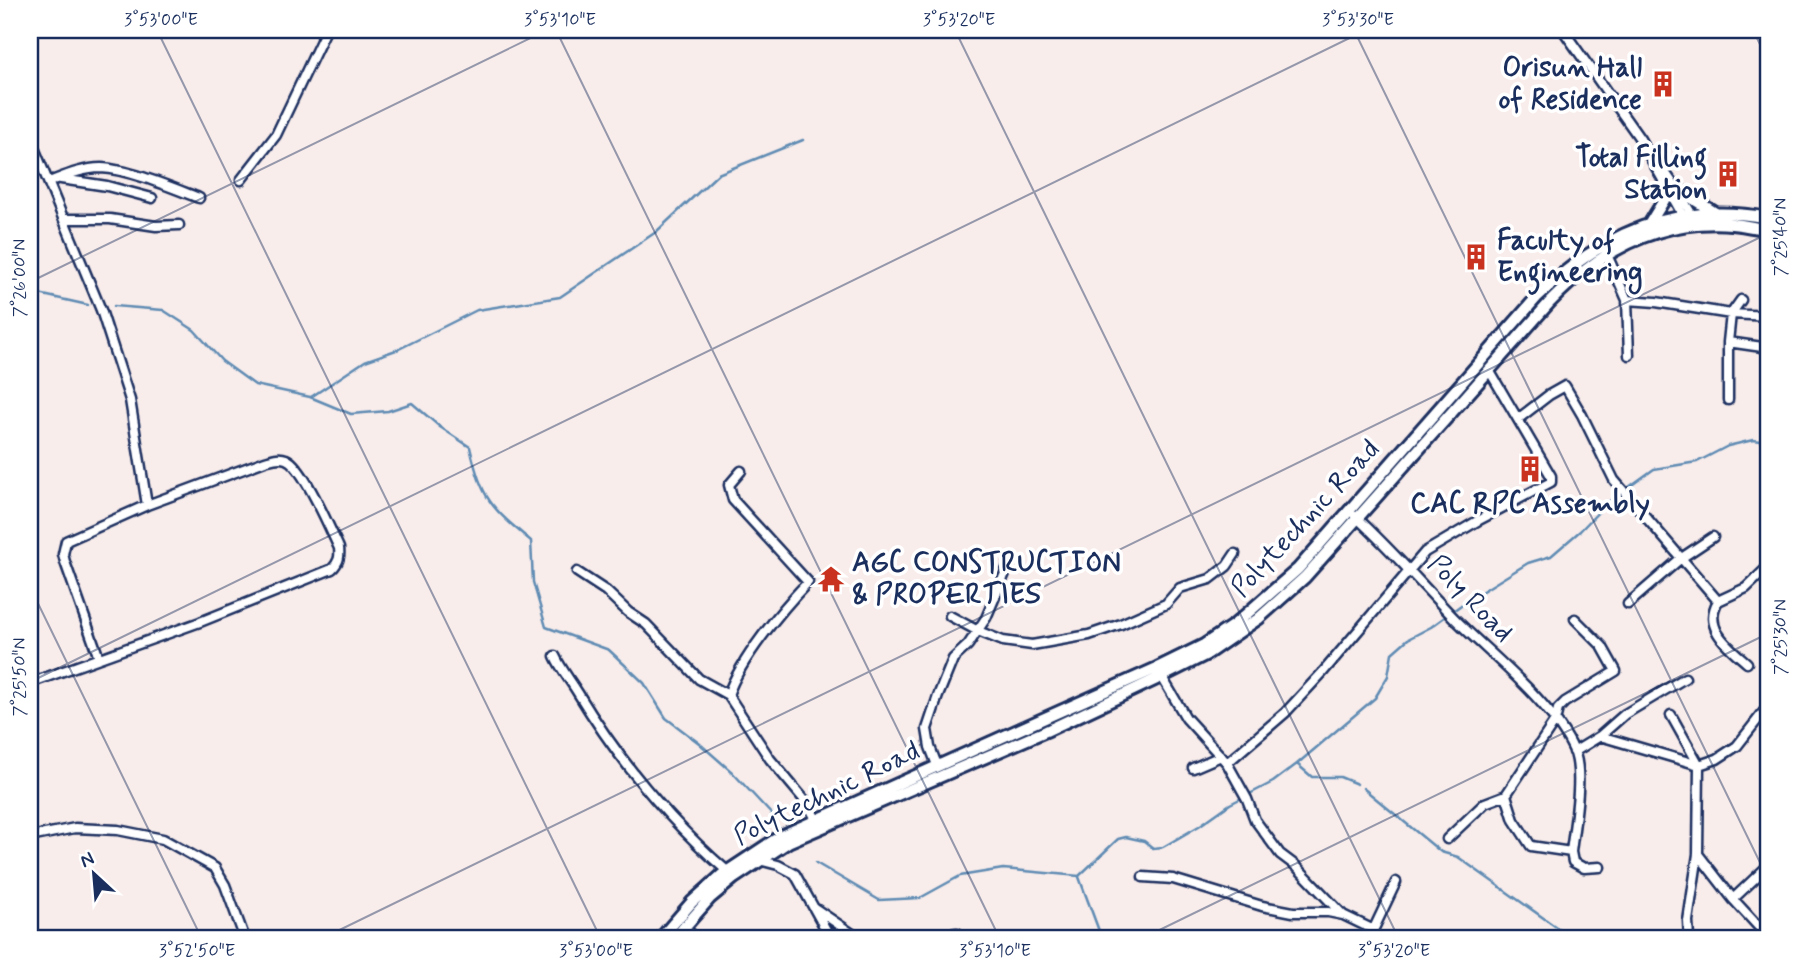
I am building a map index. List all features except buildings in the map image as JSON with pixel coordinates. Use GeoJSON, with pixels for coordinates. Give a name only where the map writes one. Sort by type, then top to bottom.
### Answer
{"type":"FeatureCollection","features":[{"type":"Feature","properties":{"kind":"main road"},"geometry":{"type":"LineString","coordinates":[[1650,223],[1673,190],[1717,214]]}},
{"type":"Feature","properties":{"kind":"main road","name":"Polytechnic Road"},"geometry":{"type":"LineString","coordinates":[[1459,395],[1489,370],[1569,282],[1604,249],[1717,214],[1769,218]]}},
{"type":"Feature","properties":{"kind":"main road","name":"Polytechnic Road"},"geometry":{"type":"LineString","coordinates":[[660,939],[692,902],[727,871],[781,836],[937,765],[1207,654],[1258,619],[1305,577],[1353,514],[1459,395],[1543,292],[1568,270],[1650,223],[1690,221],[1769,230]]}},
{"type":"Feature","properties":{"kind":"main road","name":"Polytechnic Road"},"geometry":{"type":"LineString","coordinates":[[674,939],[710,898],[759,860],[788,842],[1046,730],[1159,672]]}},
{"type":"Feature","properties":{"kind":"main road"},"geometry":{"type":"LineString","coordinates":[[616,939],[623,939]]}},
{"type":"Feature","properties":{"kind":"street"},"geometry":{"type":"LineString","coordinates":[[241,180],[276,135],[326,30]]}},
{"type":"Feature","properties":{"kind":"street"},"geometry":{"type":"LineString","coordinates":[[1563,30],[1644,145],[1690,221]]}},
{"type":"Feature","properties":{"kind":"street"},"geometry":{"type":"LineString","coordinates":[[30,138],[101,310],[130,400],[147,505]]}},
{"type":"Feature","properties":{"kind":"street"},"geometry":{"type":"LineString","coordinates":[[48,182],[71,173],[101,168],[165,185],[199,198]]}},
{"type":"Feature","properties":{"kind":"street"},"geometry":{"type":"LineString","coordinates":[[58,178],[107,186],[152,198]]}},
{"type":"Feature","properties":{"kind":"street"},"geometry":{"type":"LineString","coordinates":[[64,219],[110,219],[156,226],[178,225]]}},
{"type":"Feature","properties":{"kind":"street"},"geometry":{"type":"LineString","coordinates":[[1604,249],[1627,300],[1629,355]]}},
{"type":"Feature","properties":{"kind":"street"},"geometry":{"type":"LineString","coordinates":[[1627,300],[1731,314],[1769,316]]}},
{"type":"Feature","properties":{"kind":"street"},"geometry":{"type":"LineString","coordinates":[[1728,400],[1731,314],[1741,300]]}},
{"type":"Feature","properties":{"kind":"street"},"geometry":{"type":"LineString","coordinates":[[1728,342],[1769,348]]}},
{"type":"Feature","properties":{"kind":"street"},"geometry":{"type":"LineString","coordinates":[[1193,768],[1224,760],[1265,732],[1313,682],[1424,552],[1552,480],[1489,370]]}},
{"type":"Feature","properties":{"kind":"street"},"geometry":{"type":"LineString","coordinates":[[1518,419],[1565,386],[1614,480],[1718,601]]}},
{"type":"Feature","properties":{"kind":"street"},"geometry":{"type":"LineString","coordinates":[[30,683],[212,618],[332,569],[338,563],[339,548],[295,464],[277,457],[265,461],[147,505],[66,541],[63,554],[65,562],[99,658]]}},
{"type":"Feature","properties":{"kind":"street"},"geometry":{"type":"LineString","coordinates":[[728,695],[735,676],[788,603],[808,582],[733,500],[729,485],[741,471]]}},
{"type":"Feature","properties":{"kind":"street","name":"Poly Road"},"geometry":{"type":"LineString","coordinates":[[1353,514],[1539,701],[1574,752]]}},
{"type":"Feature","properties":{"kind":"street"},"geometry":{"type":"LineString","coordinates":[[1628,604],[1680,559],[1713,537]]}},
{"type":"Feature","properties":{"kind":"street"},"geometry":{"type":"LineString","coordinates":[[950,616],[1003,641],[1032,645],[1089,635],[1166,604],[1180,588],[1210,579],[1227,566],[1235,554]]}},
{"type":"Feature","properties":{"kind":"street"},"geometry":{"type":"LineString","coordinates":[[937,765],[927,729],[953,659],[986,618],[1009,564]]}},
{"type":"Feature","properties":{"kind":"street"},"geometry":{"type":"LineString","coordinates":[[1747,663],[1715,630],[1713,616],[1718,601],[1746,588],[1769,566]]}},
{"type":"Feature","properties":{"kind":"street"},"geometry":{"type":"LineString","coordinates":[[577,572],[606,591],[628,612],[646,624],[699,679],[728,695],[769,759],[807,803],[816,819]]}},
{"type":"Feature","properties":{"kind":"street"},"geometry":{"type":"LineString","coordinates":[[1447,839],[1485,803],[1506,795],[1555,721],[1558,709],[1564,702],[1616,670],[1602,646],[1576,619]]}},
{"type":"Feature","properties":{"kind":"street"},"geometry":{"type":"LineString","coordinates":[[555,656],[597,726],[655,800],[701,849],[727,871]]}},
{"type":"Feature","properties":{"kind":"street"},"geometry":{"type":"LineString","coordinates":[[1159,672],[1186,718],[1224,760],[1247,799],[1255,820],[1280,854],[1343,915]]}},
{"type":"Feature","properties":{"kind":"street"},"geometry":{"type":"LineString","coordinates":[[1600,867],[1584,868],[1573,862],[1571,852],[1578,785],[1574,752],[1600,736],[1625,714],[1685,678]]}},
{"type":"Feature","properties":{"kind":"street"},"geometry":{"type":"LineString","coordinates":[[1600,736],[1699,765],[1731,751],[1743,740],[1769,705]]}},
{"type":"Feature","properties":{"kind":"street"},"geometry":{"type":"LineString","coordinates":[[1671,715],[1699,765],[1698,854],[1688,921],[1689,939]]}},
{"type":"Feature","properties":{"kind":"street"},"geometry":{"type":"LineString","coordinates":[[1506,795],[1514,820],[1531,846],[1571,852]]}},
{"type":"Feature","properties":{"kind":"street"},"geometry":{"type":"LineString","coordinates":[[30,837],[75,828],[118,830],[163,839],[215,868],[225,884],[245,939]]}},
{"type":"Feature","properties":{"kind":"street"},"geometry":{"type":"LineString","coordinates":[[1698,854],[1733,899],[1769,938]]}},
{"type":"Feature","properties":{"kind":"street"},"geometry":{"type":"LineString","coordinates":[[759,860],[795,873],[831,939]]}},
{"type":"Feature","properties":{"kind":"street"},"geometry":{"type":"LineString","coordinates":[[1733,899],[1769,864]]}},
{"type":"Feature","properties":{"kind":"street"},"geometry":{"type":"LineString","coordinates":[[1143,877],[1173,879],[1262,906],[1293,912],[1343,915],[1372,929]]}},
{"type":"Feature","properties":{"kind":"street"},"geometry":{"type":"LineString","coordinates":[[1369,939],[1396,882]]}},
{"type":"Feature","properties":{"kind":"street"},"geometry":{"type":"LineString","coordinates":[[814,907],[860,939]]}},
{"type":"Feature","properties":{"kind":"street"},"geometry":{"type":"LineString","coordinates":[[683,927],[697,939]]}},
{"type":"Feature","properties":{"kind":"street"},"geometry":{"type":"LineString","coordinates":[[911,939],[957,933],[966,939]]}},
{"type":"Feature","properties":{"kind":"waterway"},"geometry":{"type":"LineString","coordinates":[[311,397],[365,361],[399,349],[477,310],[560,297],[656,232],[718,174],[803,140]]}},
{"type":"Feature","properties":{"kind":"waterway"},"geometry":{"type":"LineString","coordinates":[[30,292],[88,305]]}},
{"type":"Feature","properties":{"kind":"waterway"},"geometry":{"type":"LineString","coordinates":[[114,306],[163,310],[194,330],[222,361],[255,385],[310,397],[351,414],[388,411],[412,403],[440,427],[470,447],[479,479],[490,501],[531,541],[533,582],[546,627],[609,650],[644,683],[666,718],[732,772],[775,818]]}},
{"type":"Feature","properties":{"kind":"waterway"},"geometry":{"type":"LineString","coordinates":[[816,863],[879,900],[920,898],[960,876],[1003,869],[1079,876],[1118,839],[1126,837],[1144,841],[1153,848],[1163,847],[1230,804],[1273,782],[1297,764],[1375,698],[1388,676],[1392,653],[1408,639],[1431,627],[1468,600],[1528,563],[1551,556],[1608,502],[1654,469],[1697,462],[1728,446],[1753,440],[1769,442]]}},
{"type":"Feature","properties":{"kind":"waterway"},"geometry":{"type":"LineString","coordinates":[[1297,764],[1312,777],[1340,777],[1357,784]]}},
{"type":"Feature","properties":{"kind":"waterway"},"geometry":{"type":"LineString","coordinates":[[1363,788],[1441,852],[1458,857],[1573,939]]}},
{"type":"Feature","properties":{"kind":"waterway"},"geometry":{"type":"LineString","coordinates":[[1079,877],[1102,939]]}},
{"type":"Feature","properties":{"kind":"place","name":"Orisun Hall of Residence"},"geometry":{"type":"Point","coordinates":[1663,84]}},
{"type":"Feature","properties":{"kind":"place","name":"Total Filling Station"},"geometry":{"type":"Point","coordinates":[1728,174]}},
{"type":"Feature","properties":{"kind":"place","name":"Faculty of Engineering"},"geometry":{"type":"Point","coordinates":[1476,257]}},
{"type":"Feature","properties":{"kind":"place","name":"CAC RPC Assembly"},"geometry":{"type":"Point","coordinates":[1530,469]}},
{"type":"Feature","properties":{"kind":"place","name":"AGC CONSTRUCTION & PROPERTIES"},"geometry":{"type":"Point","coordinates":[831,579]}}]}
